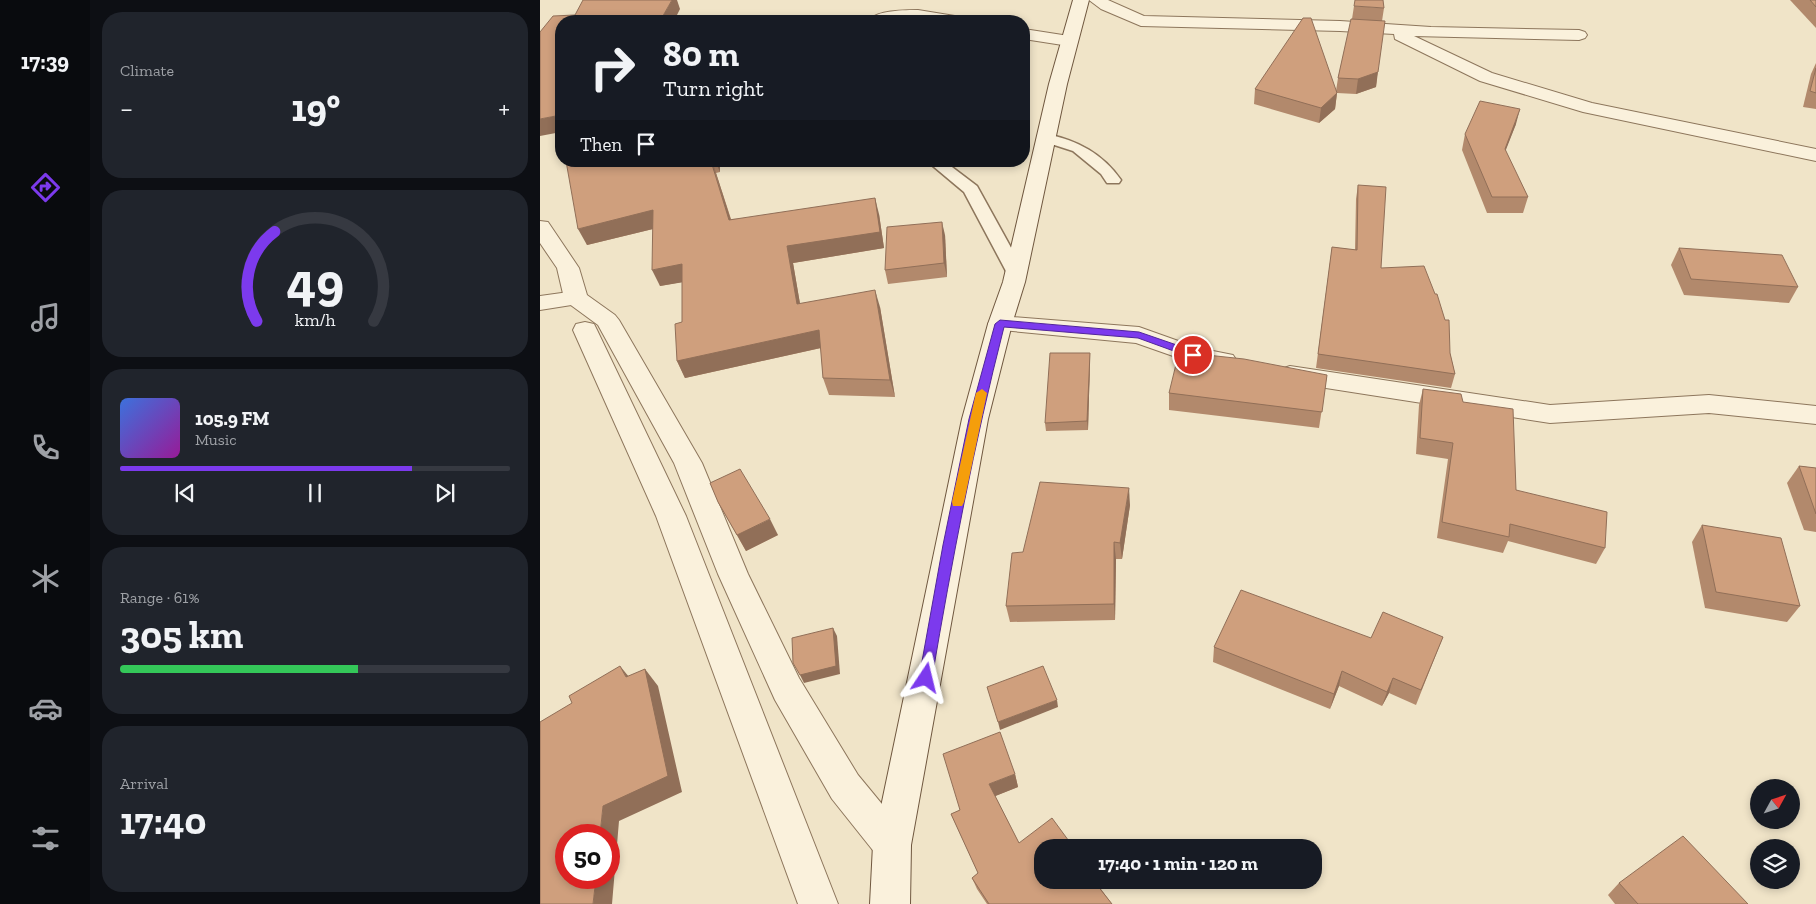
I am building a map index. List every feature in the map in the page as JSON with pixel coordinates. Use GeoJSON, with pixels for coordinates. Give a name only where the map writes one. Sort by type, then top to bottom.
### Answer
{"type":"FeatureCollection","features":[{"type":"Feature","properties":{"kind":"street"},"geometry":{"type":"LineString","coordinates":[[890,904],[892,845],[975,419],[1000,324],[1016,273],[1069,41],[1081,0]]}},
{"type":"Feature","properties":{"kind":"street"},"geometry":{"type":"LineString","coordinates":[[1097,0],[1141,21],[1579,35]]}},
{"type":"Feature","properties":{"kind":"street"},"geometry":{"type":"LineString","coordinates":[[891,15],[935,15]]}},
{"type":"Feature","properties":{"kind":"street"},"geometry":{"type":"LineString","coordinates":[[1381,29],[1414,41],[1486,77],[1589,108],[1816,155]]}},
{"type":"Feature","properties":{"kind":"street"},"geometry":{"type":"LineString","coordinates":[[1030,35],[1069,41]]}},
{"type":"Feature","properties":{"kind":"street"},"geometry":{"type":"LineString","coordinates":[[540,227],[568,268],[576,298],[607,320],[688,463],[733,574],[786,689],[845,787],[892,845]]}},
{"type":"Feature","properties":{"kind":"street"},"geometry":{"type":"LineString","coordinates":[[540,303],[576,298]]}},
{"type":"Feature","properties":{"kind":"street"},"geometry":{"type":"LineString","coordinates":[[1000,324],[1139,335],[1193,355],[1257,368],[1356,386],[1550,414],[1709,404],[1816,415]]}},
{"type":"Feature","properties":{"kind":"street"},"geometry":{"type":"LineString","coordinates":[[585,330],[671,516],[818,904]]}},
{"type":"Feature","properties":{"kind":"lane"},"geometry":{"type":"LineString","coordinates":[[1047,138],[1078,148],[1106,171],[1113,180]]}},
{"type":"Feature","properties":{"kind":"lane"},"geometry":{"type":"LineString","coordinates":[[942,167],[971,189],[1016,273]]}},
{"type":"Feature","properties":{"kind":"building"},"geometry":{"type":"Polygon","coordinates":[[[583,0],[672,0],[663,15],[575,15],[583,0]]]}},
{"type":"Feature","properties":{"kind":"building"},"geometry":{"type":"Polygon","coordinates":[[[1355,0],[1383,0],[1384,8],[1354,6],[1355,0]]]}},
{"type":"Feature","properties":{"kind":"building"},"geometry":{"type":"Polygon","coordinates":[[[1810,0],[1816,0],[1816,7],[1810,0]]]}},
{"type":"Feature","properties":{"kind":"building"},"geometry":{"type":"Polygon","coordinates":[[[555,16],[555,116],[540,119],[540,32],[555,16]]]}},
{"type":"Feature","properties":{"kind":"building"},"geometry":{"type":"Polygon","coordinates":[[[1303,18],[1311,18],[1337,93],[1321,108],[1255,89],[1303,18]]]}},
{"type":"Feature","properties":{"kind":"building"},"geometry":{"type":"Polygon","coordinates":[[[1351,19],[1385,21],[1378,72],[1358,79],[1338,78],[1351,19]]]}},
{"type":"Feature","properties":{"kind":"building"},"geometry":{"type":"Polygon","coordinates":[[[1816,68],[1816,93],[1810,91],[1816,68]]]}},
{"type":"Feature","properties":{"kind":"building"},"geometry":{"type":"Polygon","coordinates":[[[1480,101],[1520,109],[1505,149],[1528,197],[1492,197],[1465,134],[1480,101]]]}},
{"type":"Feature","properties":{"kind":"building"},"geometry":{"type":"Polygon","coordinates":[[[567,167],[713,167],[729,220],[875,198],[880,232],[787,246],[797,304],[875,290],[890,380],[823,378],[819,330],[677,361],[675,324],[682,322],[682,264],[652,270],[653,210],[578,229],[567,167]]]}},
{"type":"Feature","properties":{"kind":"building"},"geometry":{"type":"Polygon","coordinates":[[[1358,185],[1386,187],[1381,268],[1424,266],[1435,294],[1437,294],[1445,320],[1449,320],[1450,353],[1455,374],[1318,354],[1332,247],[1357,250],[1358,185]]]}},
{"type":"Feature","properties":{"kind":"building"},"geometry":{"type":"Polygon","coordinates":[[[942,222],[944,263],[885,270],[887,227],[942,222]]]}},
{"type":"Feature","properties":{"kind":"building"},"geometry":{"type":"Polygon","coordinates":[[[1679,248],[1782,255],[1798,287],[1691,279],[1679,248]]]}},
{"type":"Feature","properties":{"kind":"building"},"geometry":{"type":"Polygon","coordinates":[[[1179,352],[1244,359],[1327,375],[1322,412],[1169,393],[1179,352]]]}},
{"type":"Feature","properties":{"kind":"building"},"geometry":{"type":"Polygon","coordinates":[[[1050,353],[1090,353],[1087,421],[1045,423],[1050,353]]]}},
{"type":"Feature","properties":{"kind":"building"},"geometry":{"type":"Polygon","coordinates":[[[1423,389],[1461,394],[1463,402],[1513,409],[1516,490],[1607,512],[1605,548],[1510,524],[1509,537],[1442,522],[1453,443],[1420,438],[1423,389]]]}},
{"type":"Feature","properties":{"kind":"building"},"geometry":{"type":"Polygon","coordinates":[[[1799,466],[1816,468],[1816,514],[1799,466]]]}},
{"type":"Feature","properties":{"kind":"building"},"geometry":{"type":"Polygon","coordinates":[[[740,469],[770,519],[737,535],[718,502],[710,483],[740,469]]]}},
{"type":"Feature","properties":{"kind":"building"},"geometry":{"type":"Polygon","coordinates":[[[1040,482],[1129,488],[1120,543],[1114,542],[1114,604],[1006,606],[1012,553],[1023,552],[1040,482]]]}},
{"type":"Feature","properties":{"kind":"building"},"geometry":{"type":"Polygon","coordinates":[[[1702,525],[1781,538],[1800,606],[1716,592],[1702,525]]]}},
{"type":"Feature","properties":{"kind":"building"},"geometry":{"type":"Polygon","coordinates":[[[1241,590],[1371,638],[1383,612],[1443,637],[1421,690],[1393,678],[1387,692],[1342,671],[1334,694],[1214,647],[1241,590]]]}},
{"type":"Feature","properties":{"kind":"building"},"geometry":{"type":"Polygon","coordinates":[[[833,628],[836,666],[800,675],[793,663],[792,638],[833,628]]]}},
{"type":"Feature","properties":{"kind":"building"},"geometry":{"type":"Polygon","coordinates":[[[620,666],[626,677],[645,669],[668,776],[603,806],[601,824],[555,824],[555,889],[595,889],[593,904],[540,904],[540,722],[572,703],[569,696],[620,666]]]}},
{"type":"Feature","properties":{"kind":"building"},"geometry":{"type":"Polygon","coordinates":[[[1043,666],[1057,700],[998,722],[987,687],[1043,666]]]}},
{"type":"Feature","properties":{"kind":"building"},"geometry":{"type":"Polygon","coordinates":[[[1000,732],[1015,774],[989,784],[1019,843],[1052,818],[1067,839],[1034,839],[1034,889],[1100,889],[1112,904],[989,904],[972,878],[978,873],[951,814],[960,810],[943,754],[1000,732]]]}},
{"type":"Feature","properties":{"kind":"building"},"geometry":{"type":"Polygon","coordinates":[[[1683,836],[1748,904],[1638,904],[1619,883],[1683,836]]]}},
{"type":"Feature","properties":{"kind":"slow traffic"},"geometry":{"type":"LineString","coordinates":[[958,502],[982,393]]}},
{"type":"Feature","properties":{"kind":"route"},"geometry":{"type":"LineString","coordinates":[[926,678],[949,545],[975,419],[1000,324],[1139,335],[1193,355]]}}]}
